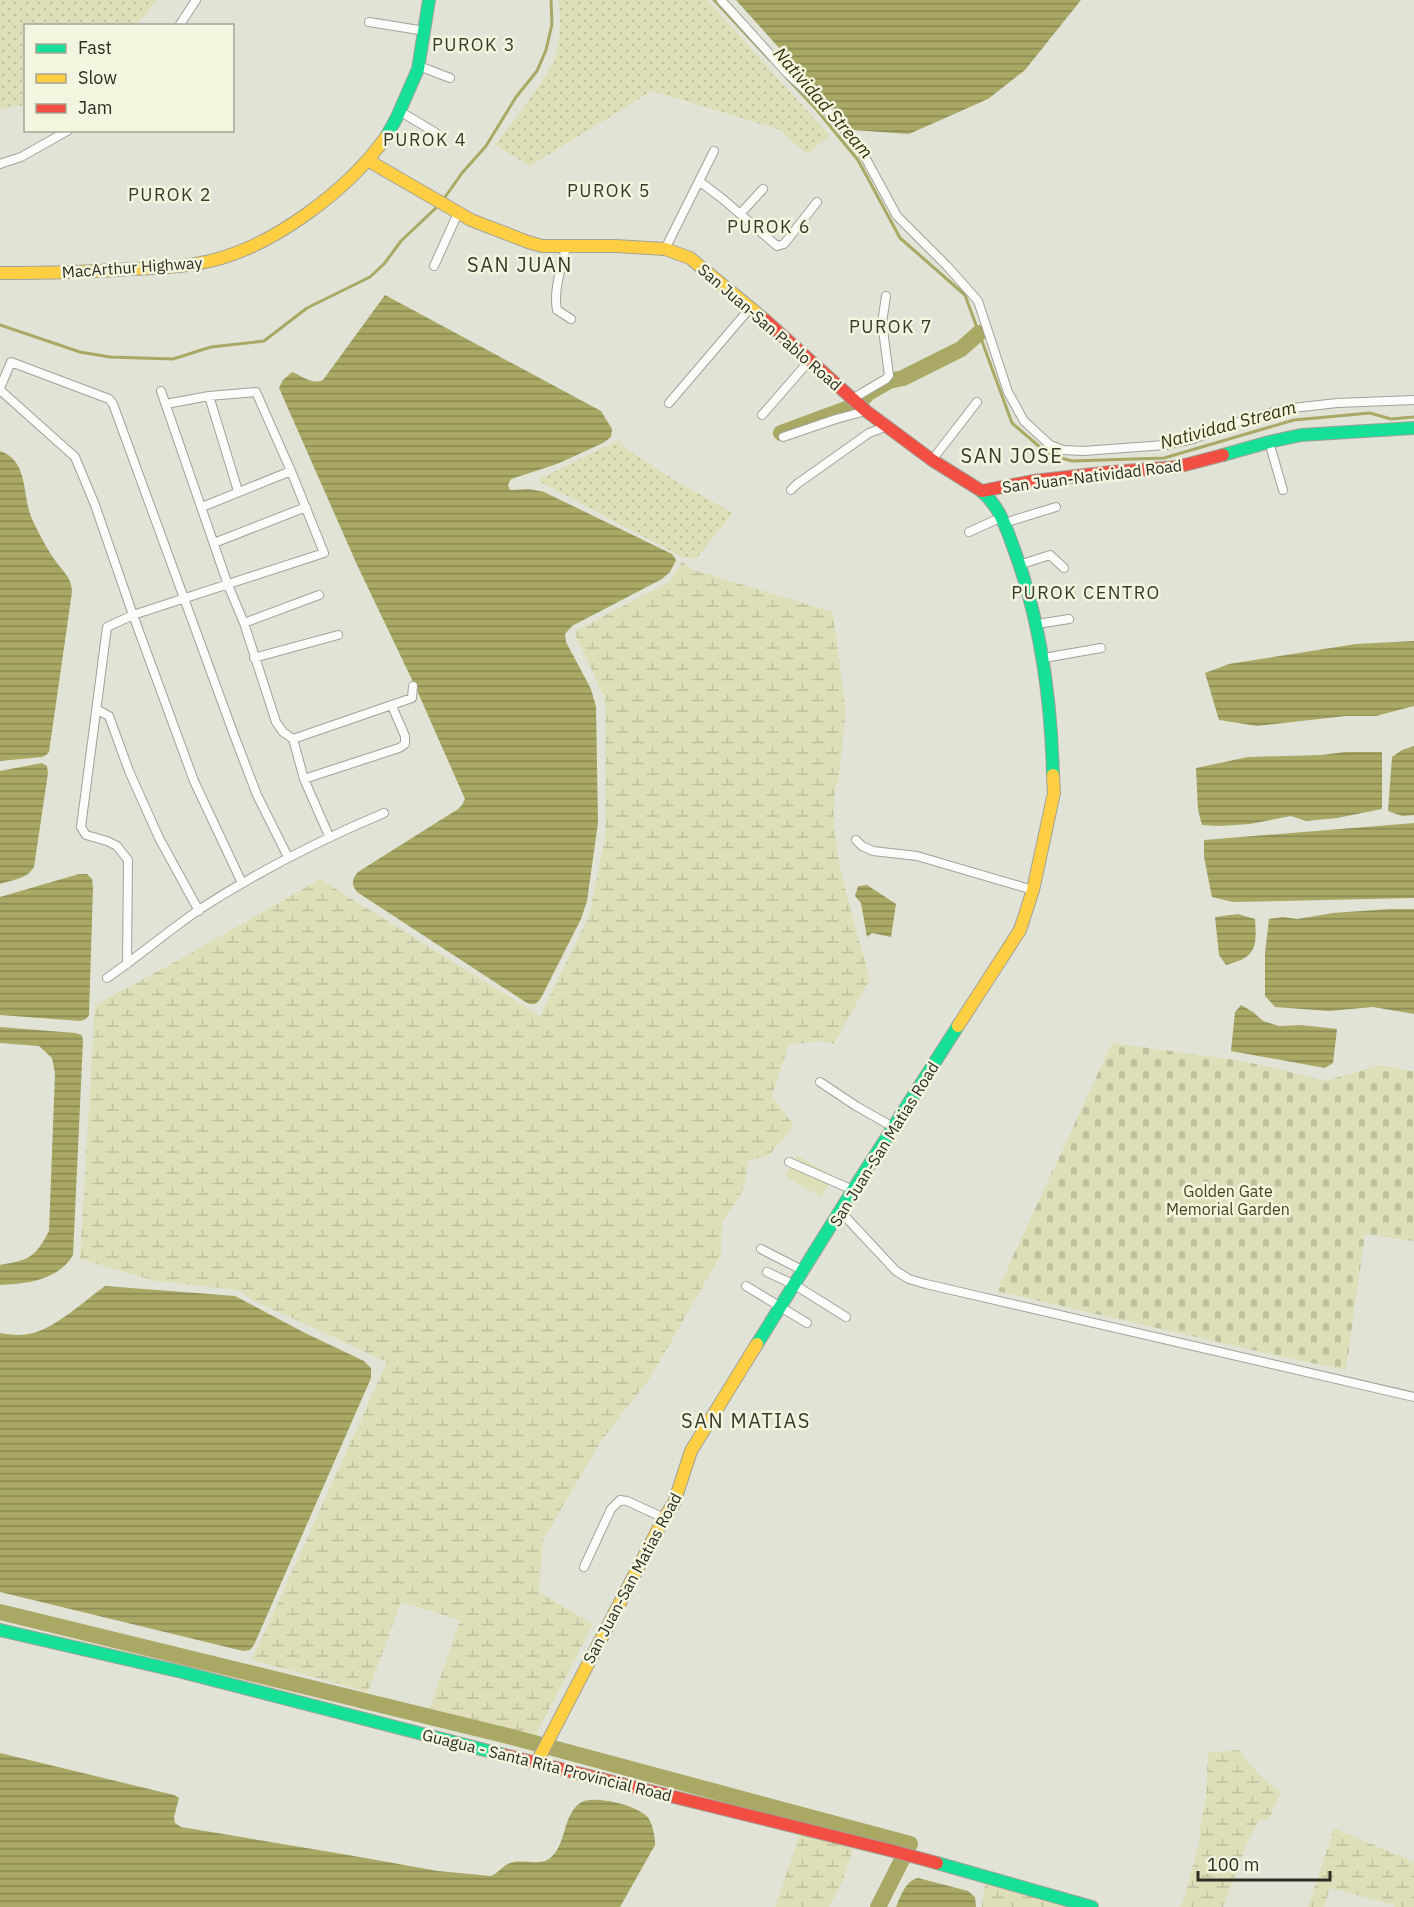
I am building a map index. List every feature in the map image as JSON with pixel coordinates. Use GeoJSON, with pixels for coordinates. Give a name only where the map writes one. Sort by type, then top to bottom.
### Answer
{"type":"FeatureCollection","features":[{"type":"Feature","properties":{"kind":"street"},"geometry":{"type":"LineString","coordinates":[[180,24],[196,0]]}},
{"type":"Feature","properties":{"kind":"street","name":"MacArthur Highway"},"geometry":{"type":"LineString","coordinates":[[0,273],[63,273],[151,268],[212,260],[273,234],[321,203],[349,180],[369,161],[388,136],[401,112],[419,66],[429,0]]}},
{"type":"Feature","properties":{"kind":"street"},"geometry":{"type":"LineString","coordinates":[[721,0],[787,73],[859,146],[897,216],[978,301],[1008,392],[1024,421],[1050,445],[1063,450],[1083,451],[1165,445],[1193,439],[1241,421],[1284,409],[1337,403],[1414,400]]}},
{"type":"Feature","properties":{"kind":"street"},"geometry":{"type":"LineString","coordinates":[[369,22],[425,31]]}},
{"type":"Feature","properties":{"kind":"street"},"geometry":{"type":"LineString","coordinates":[[419,66],[450,78]]}},
{"type":"Feature","properties":{"kind":"street"},"geometry":{"type":"LineString","coordinates":[[401,112],[436,133]]}},
{"type":"Feature","properties":{"kind":"street"},"geometry":{"type":"LineString","coordinates":[[0,164],[21,157],[65,132]]}},
{"type":"Feature","properties":{"kind":"street"},"geometry":{"type":"LineString","coordinates":[[665,249],[714,151]]}},
{"type":"Feature","properties":{"kind":"street","name":"San Juan-San Pablo Road"},"geometry":{"type":"LineString","coordinates":[[369,161],[485,227],[528,242],[542,246],[665,249],[696,262],[751,307],[885,426],[932,460],[982,491]]}},
{"type":"Feature","properties":{"kind":"street"},"geometry":{"type":"LineString","coordinates":[[699,181],[774,244],[781,246],[817,202]]}},
{"type":"Feature","properties":{"kind":"street"},"geometry":{"type":"LineString","coordinates":[[740,214],[763,189]]}},
{"type":"Feature","properties":{"kind":"street"},"geometry":{"type":"LineString","coordinates":[[434,266],[453,210]]}},
{"type":"Feature","properties":{"kind":"street"},"geometry":{"type":"LineString","coordinates":[[566,247],[556,304],[557,310],[571,320]]}},
{"type":"Feature","properties":{"kind":"street"},"geometry":{"type":"LineString","coordinates":[[783,437],[836,419],[859,405],[889,375],[882,323],[886,296]]}},
{"type":"Feature","properties":{"kind":"street"},"geometry":{"type":"LineString","coordinates":[[669,403],[751,307]]}},
{"type":"Feature","properties":{"kind":"street"},"geometry":{"type":"LineString","coordinates":[[762,415],[810,360]]}},
{"type":"Feature","properties":{"kind":"street"},"geometry":{"type":"LineString","coordinates":[[242,883],[194,781],[95,505],[75,457],[0,389],[10,362],[109,399],[113,404],[257,795],[288,857]]}},
{"type":"Feature","properties":{"kind":"street"},"geometry":{"type":"LineString","coordinates":[[161,391],[228,585],[244,623],[276,722],[283,732],[293,739],[304,779],[329,836]]}},
{"type":"Feature","properties":{"kind":"street"},"geometry":{"type":"LineString","coordinates":[[127,964],[128,860],[117,846],[86,836],[81,827],[107,627],[133,615],[324,553],[256,392],[209,396],[166,404]]}},
{"type":"Feature","properties":{"kind":"street"},"geometry":{"type":"LineString","coordinates":[[209,396],[238,491]]}},
{"type":"Feature","properties":{"kind":"street"},"geometry":{"type":"LineString","coordinates":[[932,460],[977,402]]}},
{"type":"Feature","properties":{"kind":"street"},"geometry":{"type":"LineString","coordinates":[[791,490],[796,484],[869,433],[885,426]]}},
{"type":"Feature","properties":{"kind":"street","name":"San Juan-Natividad Road"},"geometry":{"type":"LineString","coordinates":[[982,491],[1033,481],[1177,467],[1301,435],[1414,428]]}},
{"type":"Feature","properties":{"kind":"street"},"geometry":{"type":"LineString","coordinates":[[1269,442],[1283,490]]}},
{"type":"Feature","properties":{"kind":"street"},"geometry":{"type":"LineString","coordinates":[[202,507],[291,471]]}},
{"type":"Feature","properties":{"kind":"street","name":"San Juan-San Matias Road"},"geometry":{"type":"LineString","coordinates":[[539,1757],[674,1503],[691,1451],[853,1190],[1020,930],[1033,890],[1054,792],[1049,702],[1037,624],[1019,565],[1003,520],[994,503],[982,491]]}},
{"type":"Feature","properties":{"kind":"street"},"geometry":{"type":"LineString","coordinates":[[214,543],[306,507]]}},
{"type":"Feature","properties":{"kind":"street"},"geometry":{"type":"LineString","coordinates":[[969,532],[1003,520],[1056,507]]}},
{"type":"Feature","properties":{"kind":"street"},"geometry":{"type":"LineString","coordinates":[[1019,565],[1050,555],[1064,568]]}},
{"type":"Feature","properties":{"kind":"street"},"geometry":{"type":"LineString","coordinates":[[244,623],[319,595]]}},
{"type":"Feature","properties":{"kind":"street"},"geometry":{"type":"LineString","coordinates":[[1037,624],[1069,620]]}},
{"type":"Feature","properties":{"kind":"street"},"geometry":{"type":"LineString","coordinates":[[254,658],[339,635]]}},
{"type":"Feature","properties":{"kind":"street"},"geometry":{"type":"LineString","coordinates":[[1044,658],[1101,648]]}},
{"type":"Feature","properties":{"kind":"street"},"geometry":{"type":"LineString","coordinates":[[293,739],[412,698],[412,686]]}},
{"type":"Feature","properties":{"kind":"street"},"geometry":{"type":"LineString","coordinates":[[304,779],[399,748],[405,744],[405,736],[392,706]]}},
{"type":"Feature","properties":{"kind":"street"},"geometry":{"type":"LineString","coordinates":[[96,709],[109,716],[129,771],[159,838],[199,910]]}},
{"type":"Feature","properties":{"kind":"street"},"geometry":{"type":"LineString","coordinates":[[107,978],[199,910],[242,883],[329,836],[384,813]]}},
{"type":"Feature","properties":{"kind":"street"},"geometry":{"type":"LineString","coordinates":[[856,840],[873,851],[917,856],[1033,890]]}},
{"type":"Feature","properties":{"kind":"street"},"geometry":{"type":"LineString","coordinates":[[820,1082],[893,1127]]}},
{"type":"Feature","properties":{"kind":"street"},"geometry":{"type":"LineString","coordinates":[[789,1162],[853,1190]]}},
{"type":"Feature","properties":{"kind":"street"},"geometry":{"type":"LineString","coordinates":[[840,1211],[896,1271],[909,1279],[1414,1397]]}},
{"type":"Feature","properties":{"kind":"street"},"geometry":{"type":"LineString","coordinates":[[761,1249],[804,1270]]}},
{"type":"Feature","properties":{"kind":"street"},"geometry":{"type":"LineString","coordinates":[[768,1272],[795,1285],[846,1317]]}},
{"type":"Feature","properties":{"kind":"street"},"geometry":{"type":"LineString","coordinates":[[746,1286],[807,1323]]}},
{"type":"Feature","properties":{"kind":"street"},"geometry":{"type":"LineString","coordinates":[[584,1567],[611,1509],[620,1500],[664,1518]]}},
{"type":"Feature","properties":{"kind":"street","name":"Guagua - Santa Rita Provincial Road"},"geometry":{"type":"LineString","coordinates":[[0,1630],[182,1672],[407,1731],[539,1757],[910,1855],[1092,1907]]}},
{"type":"Feature","properties":{"kind":"green space"},"geometry":{"type":"Polygon","coordinates":[[[0,0],[156,0],[136,24],[24,24],[24,105],[0,109],[0,0]]]}},
{"type":"Feature","properties":{"kind":"green space"},"geometry":{"type":"Polygon","coordinates":[[[559,0],[707,0],[830,136],[807,154],[778,129],[652,91],[530,166],[495,145],[539,86],[553,61],[559,39],[559,0]]]}},
{"type":"Feature","properties":{"kind":"green space"},"geometry":{"type":"Polygon","coordinates":[[[619,440],[626,449],[733,513],[696,559],[684,558],[537,480],[619,440]]]}},
{"type":"Feature","properties":{"kind":"green space"},"geometry":{"type":"Polygon","coordinates":[[[682,562],[694,570],[833,612],[846,712],[834,802],[836,840],[848,900],[870,979],[834,1044],[819,1041],[789,1045],[772,1095],[794,1126],[769,1155],[748,1161],[745,1184],[740,1196],[722,1222],[721,1255],[650,1378],[601,1441],[543,1540],[539,1592],[593,1624],[536,1735],[430,1708],[460,1620],[401,1602],[368,1692],[252,1660],[387,1362],[255,1301],[238,1290],[155,1281],[80,1259],[95,1005],[320,879],[540,1016],[589,916],[605,838],[605,699],[574,632],[670,581],[682,562]]]}},
{"type":"Feature","properties":{"kind":"green space","name":"Golden Gate Memorial Garden"},"geometry":{"type":"Polygon","coordinates":[[[1112,1043],[1229,1059],[1325,1081],[1380,1065],[1414,1071],[1414,1241],[1365,1234],[1346,1370],[997,1291],[1112,1043]]]}},
{"type":"Feature","properties":{"kind":"green space"},"geometry":{"type":"Polygon","coordinates":[[[797,1155],[833,1176],[821,1197],[785,1176],[797,1155]]]}},
{"type":"Feature","properties":{"kind":"green space"},"geometry":{"type":"Polygon","coordinates":[[[1239,1750],[1258,1773],[1281,1792],[1269,1819],[1259,1820],[1246,1846],[1223,1907],[1180,1907],[1200,1839],[1199,1831],[1206,1798],[1208,1753],[1239,1750]]]}},
{"type":"Feature","properties":{"kind":"green space"},"geometry":{"type":"Polygon","coordinates":[[[1334,1828],[1414,1862],[1414,1907],[1394,1907],[1394,1905],[1330,1888],[1324,1907],[1308,1907],[1334,1828]]]}},
{"type":"Feature","properties":{"kind":"green space"},"geometry":{"type":"Polygon","coordinates":[[[800,1834],[854,1846],[842,1883],[829,1907],[775,1907],[800,1834]]]}},
{"type":"Feature","properties":{"kind":"green space"},"geometry":{"type":"Polygon","coordinates":[[[985,1882],[1068,1907],[982,1907],[985,1882]]]}},
{"type":"Feature","properties":{"kind":"shaded area"},"geometry":{"type":"Polygon","coordinates":[[[736,0],[1081,0],[1025,70],[988,99],[909,134],[853,130],[736,0]]]}},
{"type":"Feature","properties":{"kind":"shaded area"},"geometry":{"type":"Polygon","coordinates":[[[385,295],[601,411],[612,429],[611,437],[557,464],[511,479],[508,485],[510,490],[530,489],[544,492],[672,554],[676,560],[670,572],[662,579],[572,626],[565,634],[566,642],[591,689],[596,707],[598,823],[587,901],[581,919],[542,996],[534,1004],[527,1003],[357,892],[353,884],[353,879],[358,872],[458,809],[465,799],[415,686],[358,567],[279,388],[283,380],[292,372],[311,381],[323,380],[385,295]]]}},
{"type":"Feature","properties":{"kind":"shaded area"},"geometry":{"type":"Polygon","coordinates":[[[0,451],[16,462],[23,480],[32,519],[49,552],[68,577],[72,592],[49,752],[42,757],[0,761],[0,451]]]}},
{"type":"Feature","properties":{"kind":"shaded area"},"geometry":{"type":"Polygon","coordinates":[[[1414,641],[1414,706],[1376,716],[1346,716],[1257,726],[1219,720],[1205,673],[1229,664],[1356,644],[1414,641]]]}},
{"type":"Feature","properties":{"kind":"shaded area"},"geometry":{"type":"Polygon","coordinates":[[[1414,746],[1414,815],[1402,816],[1388,811],[1392,757],[1414,746]]]}},
{"type":"Feature","properties":{"kind":"shaded area"},"geometry":{"type":"Polygon","coordinates":[[[1382,752],[1382,809],[1337,818],[1306,821],[1291,816],[1250,824],[1202,825],[1198,810],[1196,768],[1248,757],[1382,752]]]}},
{"type":"Feature","properties":{"kind":"shaded area"},"geometry":{"type":"Polygon","coordinates":[[[42,763],[47,766],[48,773],[34,867],[23,877],[0,884],[0,771],[42,763]]]}},
{"type":"Feature","properties":{"kind":"shaded area"},"geometry":{"type":"Polygon","coordinates":[[[1414,823],[1414,898],[1233,902],[1212,897],[1204,857],[1204,840],[1414,823]]]}},
{"type":"Feature","properties":{"kind":"shaded area"},"geometry":{"type":"Polygon","coordinates":[[[79,874],[87,874],[92,879],[93,888],[89,1015],[80,1021],[0,1015],[0,897],[79,874]]]}},
{"type":"Feature","properties":{"kind":"shaded area"},"geometry":{"type":"Polygon","coordinates":[[[867,885],[896,904],[891,937],[872,933],[867,937],[861,903],[855,896],[858,886],[867,885]]]}},
{"type":"Feature","properties":{"kind":"shaded area"},"geometry":{"type":"Polygon","coordinates":[[[1414,909],[1414,1014],[1373,1007],[1329,1011],[1275,1007],[1265,996],[1265,953],[1269,919],[1283,917],[1297,919],[1333,913],[1414,909]]]}},
{"type":"Feature","properties":{"kind":"shaded area"},"geometry":{"type":"Polygon","coordinates":[[[1238,914],[1255,919],[1255,944],[1249,955],[1226,965],[1219,955],[1215,917],[1238,914]]]}},
{"type":"Feature","properties":{"kind":"shaded area"},"geometry":{"type":"Polygon","coordinates":[[[1241,1005],[1263,1021],[1279,1026],[1301,1025],[1337,1029],[1333,1063],[1325,1068],[1231,1051],[1235,1012],[1241,1005]]]}},
{"type":"Feature","properties":{"kind":"shaded area"},"geometry":{"type":"Polygon","coordinates":[[[0,1027],[75,1033],[82,1035],[83,1042],[73,1255],[67,1263],[51,1275],[31,1282],[0,1285],[0,1265],[30,1256],[40,1247],[49,1231],[55,1073],[52,1058],[39,1046],[0,1043],[0,1027]]]}},
{"type":"Feature","properties":{"kind":"shaded area"},"geometry":{"type":"Polygon","coordinates":[[[105,1286],[235,1296],[364,1361],[371,1368],[371,1378],[250,1650],[243,1651],[0,1592],[0,1333],[29,1334],[51,1326],[105,1286]]]}},
{"type":"Feature","properties":{"kind":"shaded area"},"geometry":{"type":"Polygon","coordinates":[[[0,1753],[174,1795],[179,1798],[174,1817],[175,1823],[181,1827],[438,1871],[491,1876],[510,1863],[546,1860],[559,1846],[574,1809],[586,1801],[616,1803],[644,1814],[652,1825],[655,1845],[620,1907],[0,1907],[0,1753]]]}},
{"type":"Feature","properties":{"kind":"shaded area"},"geometry":{"type":"Polygon","coordinates":[[[918,1878],[968,1891],[975,1897],[976,1907],[896,1907],[910,1882],[918,1878]]]}},
{"type":"Feature","properties":{"kind":"waterway"},"geometry":{"type":"LineString","coordinates":[[443,200],[462,173],[486,146],[516,97],[537,71],[546,50],[552,24],[551,0]]}},
{"type":"Feature","properties":{"kind":"waterway","name":"Natividad Stream"},"geometry":{"type":"LineString","coordinates":[[714,0],[770,60]]}},
{"type":"Feature","properties":{"kind":"waterway","name":"Natividad Stream"},"geometry":{"type":"LineString","coordinates":[[787,78],[858,160],[900,238],[965,295],[1012,423],[1048,454],[1072,461],[1164,458],[1294,420],[1370,413],[1391,419],[1414,417]]}},
{"type":"Feature","properties":{"kind":"waterway"},"geometry":{"type":"LineString","coordinates":[[0,325],[80,352],[110,357],[173,359],[211,347],[264,341],[307,308],[370,277],[384,264],[401,241],[439,205]]}},
{"type":"Feature","properties":{"kind":"waterway"},"geometry":{"type":"LineString","coordinates":[[781,433],[857,405],[868,393],[889,381],[903,378],[961,349],[979,333]]}},
{"type":"Feature","properties":{"kind":"waterway"},"geometry":{"type":"LineString","coordinates":[[0,1612],[508,1736],[910,1844],[878,1907]]}},
{"type":"Feature","properties":{"kind":"traffic: fast"},"geometry":{"type":"LineString","coordinates":[[386,137],[418,69],[429,0]]}},
{"type":"Feature","properties":{"kind":"traffic: fast"},"geometry":{"type":"LineString","coordinates":[[1223,455],[1301,435],[1414,428]]}},
{"type":"Feature","properties":{"kind":"traffic: fast"},"geometry":{"type":"LineString","coordinates":[[980,490],[992,502],[1005,525],[1031,604],[1047,688],[1053,775]]}},
{"type":"Feature","properties":{"kind":"traffic: fast"},"geometry":{"type":"LineString","coordinates":[[757,1344],[958,1026]]}},
{"type":"Feature","properties":{"kind":"traffic: fast"},"geometry":{"type":"LineString","coordinates":[[0,1630],[182,1672],[504,1755]]}},
{"type":"Feature","properties":{"kind":"traffic: fast"},"geometry":{"type":"LineString","coordinates":[[937,1863],[1092,1907]]}},
{"type":"Feature","properties":{"kind":"traffic: slow"},"geometry":{"type":"LineString","coordinates":[[0,273],[82,272],[171,267],[210,261],[234,254],[259,243],[308,213],[351,177],[386,137]]}},
{"type":"Feature","properties":{"kind":"traffic: slow"},"geometry":{"type":"LineString","coordinates":[[369,161],[471,220],[528,242],[542,246],[665,249],[690,258],[765,320]]}},
{"type":"Feature","properties":{"kind":"traffic: slow"},"geometry":{"type":"LineString","coordinates":[[958,1026],[1020,930],[1033,890],[1054,793],[1053,775]]}},
{"type":"Feature","properties":{"kind":"traffic: slow"},"geometry":{"type":"LineString","coordinates":[[537,1762],[664,1518],[674,1503],[691,1451],[757,1344]]}},
{"type":"Feature","properties":{"kind":"traffic: jam"},"geometry":{"type":"LineString","coordinates":[[765,320],[866,411],[932,460],[980,490]]}},
{"type":"Feature","properties":{"kind":"traffic: jam"},"geometry":{"type":"LineString","coordinates":[[982,491],[1033,481],[1177,467],[1223,455]]}},
{"type":"Feature","properties":{"kind":"traffic: jam"},"geometry":{"type":"LineString","coordinates":[[504,1755],[937,1863]]}},
{"type":"Feature","properties":{"kind":"district","name":"PUROK 3"},"geometry":{"type":"Point","coordinates":[474,45]}},
{"type":"Feature","properties":{"kind":"district","name":"PUROK 4"},"geometry":{"type":"Point","coordinates":[425,140]}},
{"type":"Feature","properties":{"kind":"district","name":"PUROK 5"},"geometry":{"type":"Point","coordinates":[609,191]}},
{"type":"Feature","properties":{"kind":"district","name":"PUROK 2"},"geometry":{"type":"Point","coordinates":[170,195]}},
{"type":"Feature","properties":{"kind":"district","name":"PUROK 6"},"geometry":{"type":"Point","coordinates":[769,227]}},
{"type":"Feature","properties":{"kind":"district","name":"SAN JUAN"},"geometry":{"type":"Point","coordinates":[520,265]}},
{"type":"Feature","properties":{"kind":"district","name":"PUROK 7"},"geometry":{"type":"Point","coordinates":[891,327]}},
{"type":"Feature","properties":{"kind":"district","name":"SAN JOSE"},"geometry":{"type":"Point","coordinates":[1012,456]}},
{"type":"Feature","properties":{"kind":"district","name":"PUROK CENTRO"},"geometry":{"type":"Point","coordinates":[1086,593]}},
{"type":"Feature","properties":{"kind":"district","name":"SAN MATIAS"},"geometry":{"type":"Point","coordinates":[746,1421]}}]}
